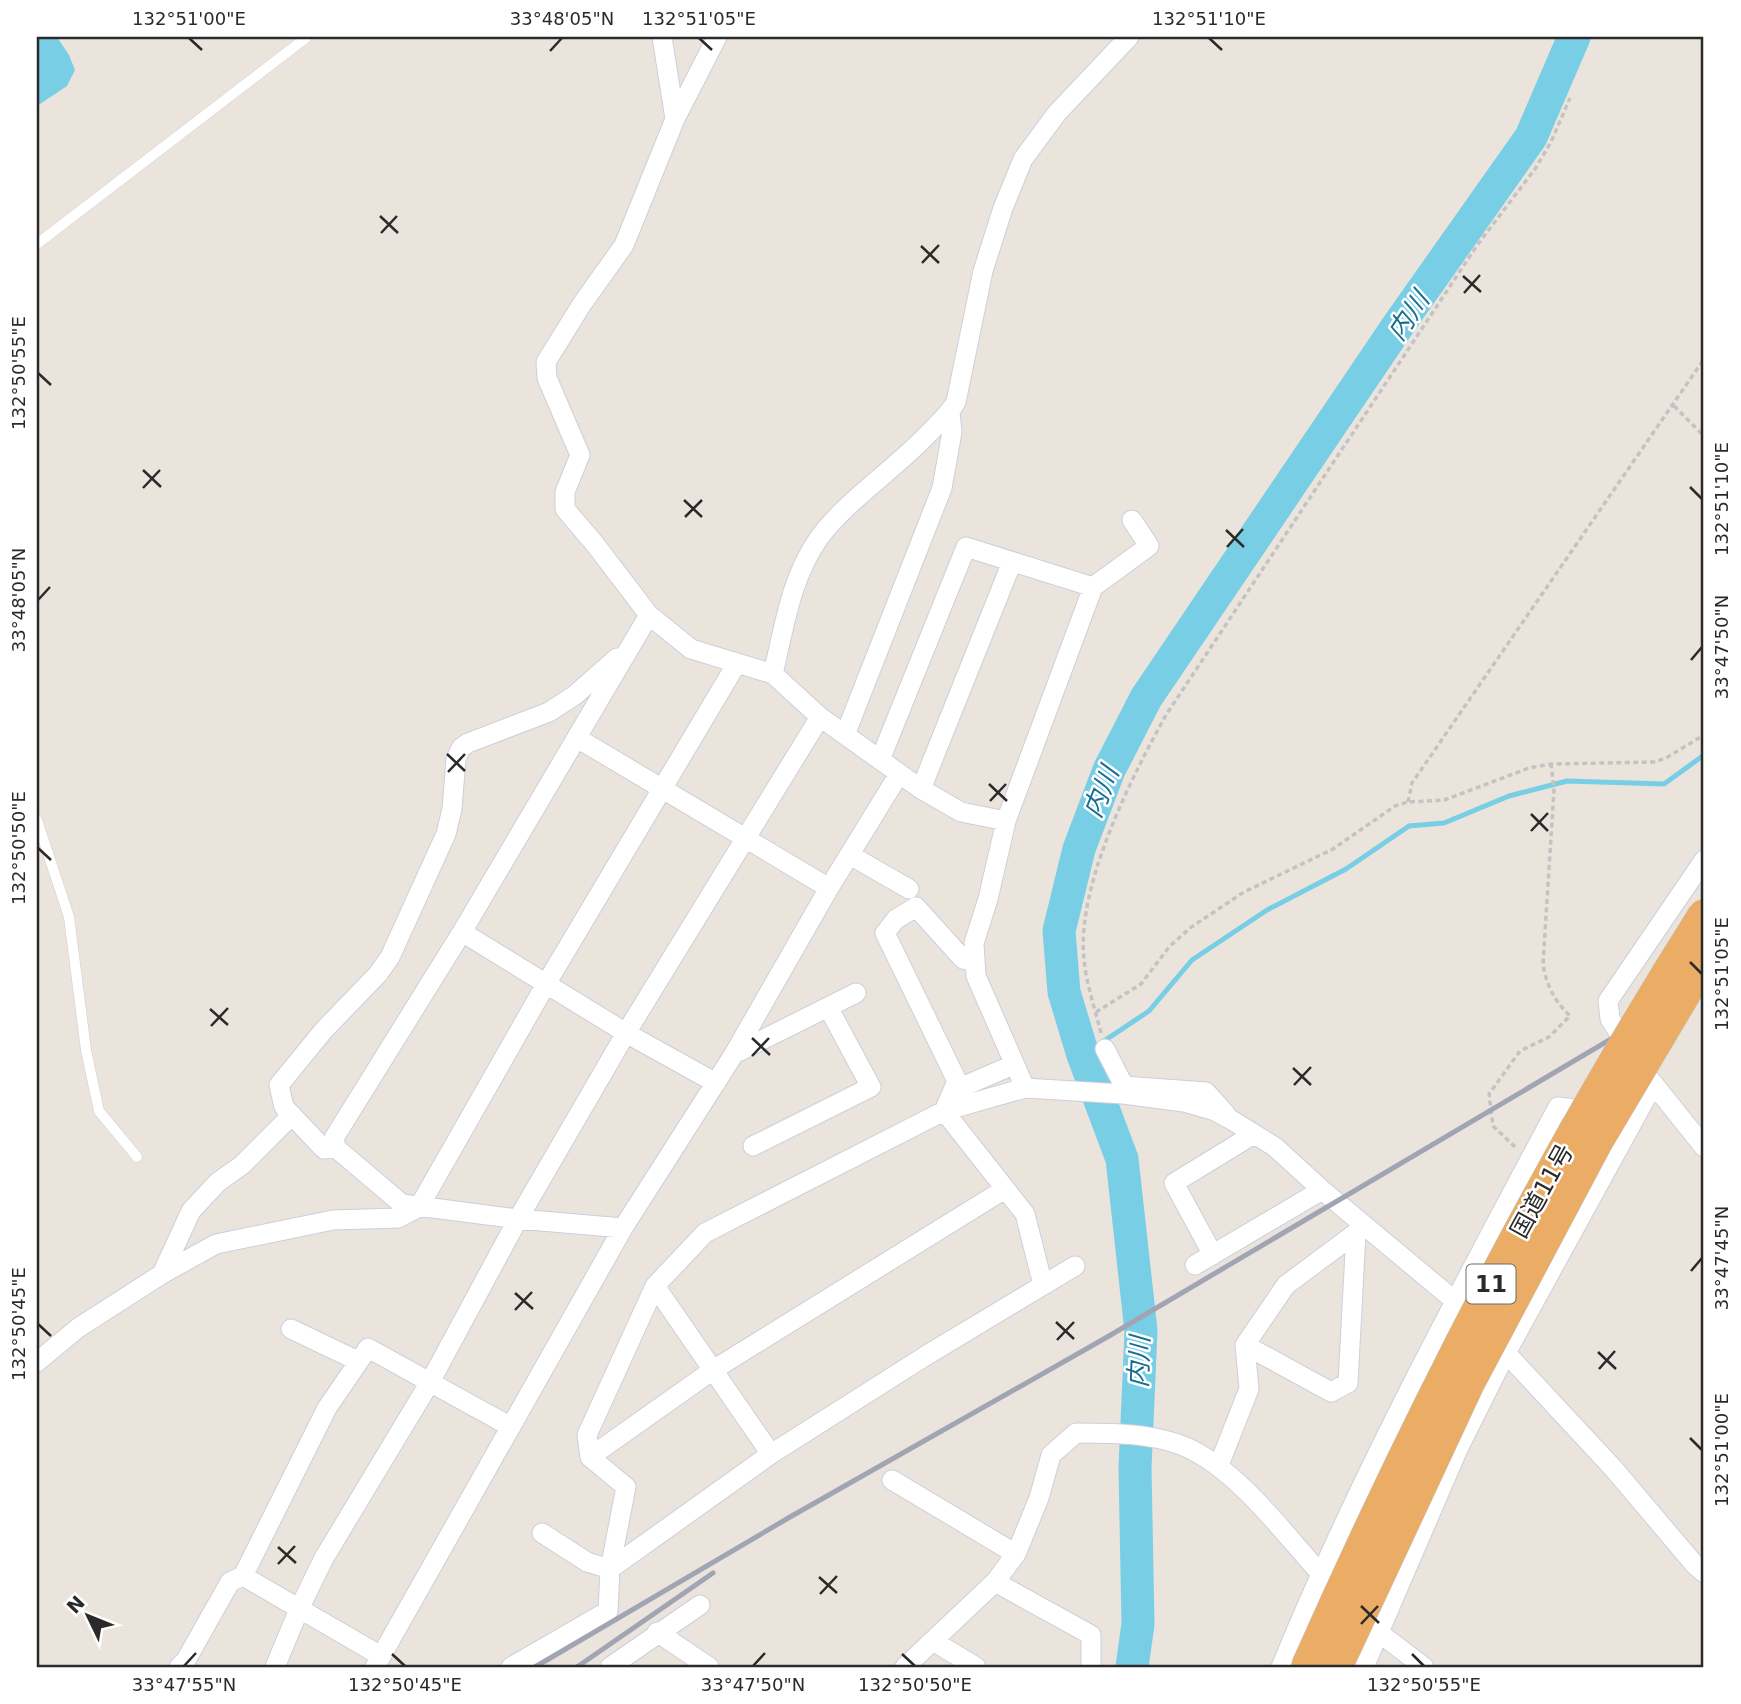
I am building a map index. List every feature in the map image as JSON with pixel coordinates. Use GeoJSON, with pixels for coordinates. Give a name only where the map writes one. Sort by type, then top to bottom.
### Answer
{"type":"FeatureCollection","features":[{"type":"Feature","properties":{"kind":"highway","name":"国道11号"},"geometry":{"type":"LineString","coordinates":[[1307,1667],[1435,1395],[1522,1224],[1704,915]]}},
{"type":"Feature","properties":{"kind":"highway","name":"国道11号"},"geometry":{"type":"LineString","coordinates":[[1336,1667],[1468,1384],[1597,1141],[1704,961]]}},
{"type":"Feature","properties":{"kind":"street"},"geometry":{"type":"LineString","coordinates":[[662,37],[675,119]]}},
{"type":"Feature","properties":{"kind":"street"},"geometry":{"type":"LineString","coordinates":[[718,37],[675,119],[624,245],[582,304],[546,362],[547,379],[580,455],[565,492],[565,509],[649,615],[691,649],[773,674],[820,717],[921,789],[961,812],[1006,821]]}},
{"type":"Feature","properties":{"kind":"street"},"geometry":{"type":"LineString","coordinates":[[773,674],[794,585],[819,538],[859,497],[908,455],[950,412],[956,402],[983,271],[1003,208],[1023,159],[1057,113],[1129,37]]}},
{"type":"Feature","properties":{"kind":"street"},"geometry":{"type":"LineString","coordinates":[[845,735],[942,488],[951,432],[950,412]]}},
{"type":"Feature","properties":{"kind":"street"},"geometry":{"type":"LineString","coordinates":[[1025,1088],[976,976],[974,943],[988,899],[1006,821],[1093,587],[1149,546],[1132,520]]}},
{"type":"Feature","properties":{"kind":"street"},"geometry":{"type":"LineString","coordinates":[[880,760],[966,547],[1093,587]]}},
{"type":"Feature","properties":{"kind":"street"},"geometry":{"type":"LineString","coordinates":[[921,789],[1012,562]]}},
{"type":"Feature","properties":{"kind":"street"},"geometry":{"type":"LineString","coordinates":[[622,1227],[518,1219],[402,1204],[336,1148],[334,1138],[462,932],[649,615]]}},
{"type":"Feature","properties":{"kind":"street"},"geometry":{"type":"LineString","coordinates":[[336,1148],[324,1149],[284,1107],[279,1085],[390,957],[446,834],[452,809],[456,759],[461,748],[549,712],[575,695],[631,646]]}},
{"type":"Feature","properties":{"kind":"street"},"geometry":{"type":"LineString","coordinates":[[37,1362],[78,1328],[162,1274],[216,1244],[333,1220],[398,1218],[419,1206],[546,984],[737,663]]}},
{"type":"Feature","properties":{"kind":"street"},"geometry":{"type":"LineString","coordinates":[[275,1667],[324,1558],[430,1382],[518,1219],[626,1033],[820,717]]}},
{"type":"Feature","properties":{"kind":"street"},"geometry":{"type":"LineString","coordinates":[[576,738],[829,888]]}},
{"type":"Feature","properties":{"kind":"street"},"geometry":{"type":"LineString","coordinates":[[243,1576],[300,1607],[378,1662],[622,1227],[734,1054],[829,888],[899,774]]}},
{"type":"Feature","properties":{"kind":"street"},"geometry":{"type":"LineString","coordinates":[[850,855],[908,889]]}},
{"type":"Feature","properties":{"kind":"street"},"geometry":{"type":"LineString","coordinates":[[1704,860],[1608,1001],[1610,1019],[1653,1085],[1704,1147]]}},
{"type":"Feature","properties":{"kind":"street"},"geometry":{"type":"LineString","coordinates":[[944,1111],[957,1081],[885,933],[897,919],[916,907],[963,959],[975,962]]}},
{"type":"Feature","properties":{"kind":"street"},"geometry":{"type":"LineString","coordinates":[[1664,922],[1704,927]]}},
{"type":"Feature","properties":{"kind":"street"},"geometry":{"type":"LineString","coordinates":[[462,932],[626,1033],[716,1083]]}},
{"type":"Feature","properties":{"kind":"street"},"geometry":{"type":"LineString","coordinates":[[734,1054],[856,993]]}},
{"type":"Feature","properties":{"kind":"street"},"geometry":{"type":"LineString","coordinates":[[753,1146],[871,1087],[828,1007]]}},
{"type":"Feature","properties":{"kind":"street"},"geometry":{"type":"LineString","coordinates":[[1105,1049],[1124,1086],[1206,1092],[1230,1119]]}},
{"type":"Feature","properties":{"kind":"street"},"geometry":{"type":"LineString","coordinates":[[955,1090],[1013,1065]]}},
{"type":"Feature","properties":{"kind":"street"},"geometry":{"type":"LineString","coordinates":[[1364,1667],[1458,1449],[1506,1353],[1653,1085]]}},
{"type":"Feature","properties":{"kind":"street"},"geometry":{"type":"LineString","coordinates":[[511,1667],[608,1611],[610,1569],[626,1486],[590,1457],[587,1435],[655,1286],[705,1233],[944,1111],[1025,1088],[1123,1094],[1184,1102],[1215,1111],[1275,1147],[1322,1189],[1360,1229],[1455,1301]]}},
{"type":"Feature","properties":{"kind":"street"},"geometry":{"type":"LineString","coordinates":[[1281,1667],[1320,1573],[1455,1301],[1558,1107],[1634,1116]]}},
{"type":"Feature","properties":{"kind":"street"},"geometry":{"type":"LineString","coordinates":[[944,1111],[1025,1214],[1043,1285]]}},
{"type":"Feature","properties":{"kind":"street"},"geometry":{"type":"LineString","coordinates":[[162,1274],[191,1211],[218,1182],[242,1165],[292,1115]]}},
{"type":"Feature","properties":{"kind":"street"},"geometry":{"type":"LineString","coordinates":[[1213,1255],[1174,1182],[1254,1134]]}},
{"type":"Feature","properties":{"kind":"street"},"geometry":{"type":"LineString","coordinates":[[590,1457],[713,1370],[1005,1189]]}},
{"type":"Feature","properties":{"kind":"street"},"geometry":{"type":"LineString","coordinates":[[1195,1265],[1322,1189]]}},
{"type":"Feature","properties":{"kind":"street"},"geometry":{"type":"LineString","coordinates":[[1219,1465],[1249,1389],[1245,1345],[1286,1284],[1360,1229]]}},
{"type":"Feature","properties":{"kind":"street"},"geometry":{"type":"LineString","coordinates":[[1245,1345],[1331,1392],[1348,1383],[1360,1229]]}},
{"type":"Feature","properties":{"kind":"street"},"geometry":{"type":"LineString","coordinates":[[610,1569],[771,1454],[927,1355],[1075,1266]]}},
{"type":"Feature","properties":{"kind":"street"},"geometry":{"type":"LineString","coordinates":[[655,1286],[771,1454]]}},
{"type":"Feature","properties":{"kind":"street"},"geometry":{"type":"LineString","coordinates":[[291,1329],[358,1361]]}},
{"type":"Feature","properties":{"kind":"street"},"geometry":{"type":"LineString","coordinates":[[179,1667],[186,1660],[230,1582],[243,1576],[327,1408],[368,1348],[511,1427]]}},
{"type":"Feature","properties":{"kind":"street"},"geometry":{"type":"LineString","coordinates":[[1506,1353],[1613,1468],[1704,1573]]}},
{"type":"Feature","properties":{"kind":"street"},"geometry":{"type":"LineString","coordinates":[[905,1667],[995,1582],[1016,1554],[1039,1498],[1051,1455],[1076,1433],[1158,1439],[1190,1448],[1219,1465],[1320,1573]]}},
{"type":"Feature","properties":{"kind":"street"},"geometry":{"type":"LineString","coordinates":[[892,1480],[1016,1554]]}},
{"type":"Feature","properties":{"kind":"street"},"geometry":{"type":"LineString","coordinates":[[542,1533],[587,1562],[610,1569]]}},
{"type":"Feature","properties":{"kind":"street"},"geometry":{"type":"LineString","coordinates":[[995,1582],[1091,1635],[1091,1667]]}},
{"type":"Feature","properties":{"kind":"street"},"geometry":{"type":"LineString","coordinates":[[610,1667],[657,1632],[700,1605]]}},
{"type":"Feature","properties":{"kind":"street"},"geometry":{"type":"LineString","coordinates":[[657,1632],[709,1667]]}},
{"type":"Feature","properties":{"kind":"street"},"geometry":{"type":"LineString","coordinates":[[1378,1632],[1423,1667]]}},
{"type":"Feature","properties":{"kind":"street"},"geometry":{"type":"LineString","coordinates":[[933,1641],[976,1667]]}},
{"type":"Feature","properties":{"kind":"lane"},"geometry":{"type":"LineString","coordinates":[[37,243],[307,37]]}},
{"type":"Feature","properties":{"kind":"lane"},"geometry":{"type":"LineString","coordinates":[[37,820],[69,917],[86,1051],[99,1111],[137,1157]]}},
{"type":"Feature","properties":{"kind":"path"},"geometry":{"type":"LineString","coordinates":[[1099,1025],[1084,959],[1085,924],[1102,856],[1127,789],[1145,753],[1166,715],[1478,244],[1535,169],[1570,97]]}},
{"type":"Feature","properties":{"kind":"path"},"geometry":{"type":"LineString","coordinates":[[1408,802],[1412,783],[1704,359]]}},
{"type":"Feature","properties":{"kind":"path"},"geometry":{"type":"LineString","coordinates":[[1674,406],[1704,436]]}},
{"type":"Feature","properties":{"kind":"path"},"geometry":{"type":"LineString","coordinates":[[1096,1012],[1141,984],[1169,947],[1190,928],[1244,892],[1333,849],[1395,806],[1408,802],[1444,800],[1529,768],[1551,764],[1654,762],[1666,758],[1704,735]]}},
{"type":"Feature","properties":{"kind":"path"},"geometry":{"type":"LineString","coordinates":[[1532,1156],[1513,1146],[1493,1126],[1489,1094],[1520,1051],[1549,1037],[1570,1016],[1549,991],[1543,964],[1554,790],[1551,764]]}},
{"type":"Feature","properties":{"kind":"water"},"geometry":{"type":"Polygon","coordinates":[[[37,37],[57,37],[75,70],[67,86],[37,106],[37,37]]]}},
{"type":"Feature","properties":{"kind":"waterway","name":"内川"},"geometry":{"type":"LineString","coordinates":[[1132,1667],[1138,1624],[1135,1468],[1141,1331],[1122,1159],[1083,1055],[1064,992],[1059,931],[1079,849],[1109,770],[1146,698],[1399,324],[1531,137],[1574,37]]}},
{"type":"Feature","properties":{"kind":"waterway"},"geometry":{"type":"LineString","coordinates":[[1083,1055],[1149,1011],[1192,960],[1267,910],[1346,869],[1409,826],[1444,823],[1509,796],[1567,781],[1664,784],[1704,755]]}},
{"type":"Feature","properties":{"kind":"railway"},"geometry":{"type":"LineString","coordinates":[[535,1667],[790,1517],[1109,1336],[1704,984]]}},
{"type":"Feature","properties":{"kind":"railway"},"geometry":{"type":"LineString","coordinates":[[577,1667],[713,1573]]}}]}
